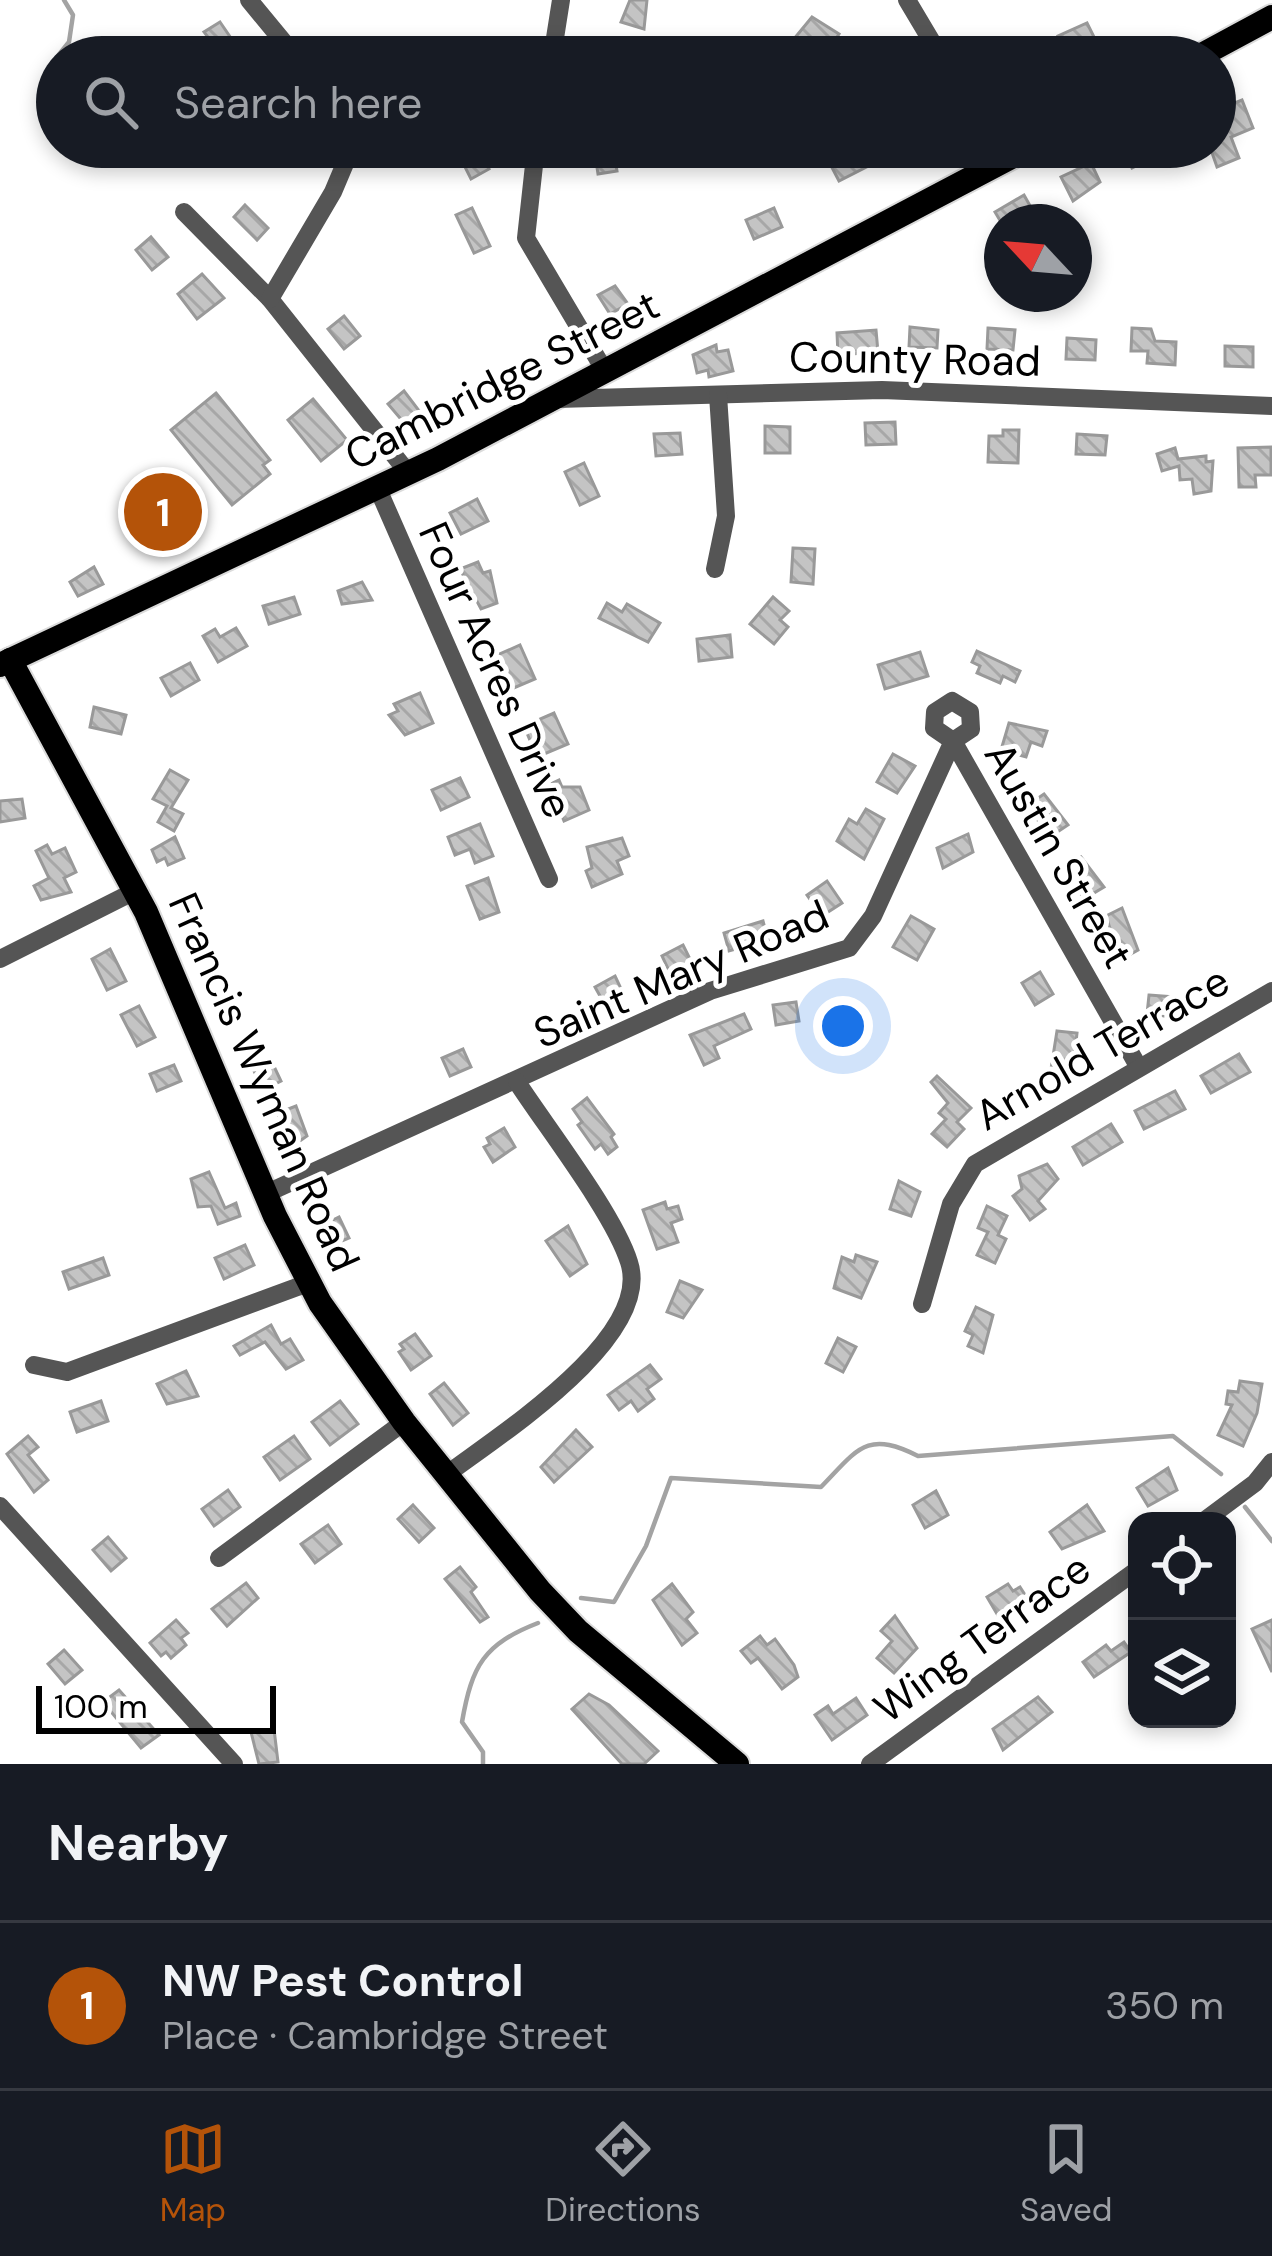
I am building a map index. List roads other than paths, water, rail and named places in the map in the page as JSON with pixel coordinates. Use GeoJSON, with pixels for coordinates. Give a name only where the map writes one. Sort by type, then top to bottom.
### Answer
{"type":"FeatureCollection","features":[{"type":"Feature","properties":{"kind":"main road"},"geometry":{"type":"LineString","coordinates":[[1236,36],[1272,17]]}},
{"type":"Feature","properties":{"kind":"main road","name":"Cambridge Street"},"geometry":{"type":"LineString","coordinates":[[5,663],[378,489],[557,399],[974,168]]}},
{"type":"Feature","properties":{"kind":"main road","name":"Francis Wyman Road"},"geometry":{"type":"LineString","coordinates":[[5,663],[135,891],[308,1283],[404,1422],[578,1631],[737,1764]]}},
{"type":"Feature","properties":{"kind":"street"},"geometry":{"type":"LineString","coordinates":[[249,0],[279,36]]}},
{"type":"Feature","properties":{"kind":"street"},"geometry":{"type":"LineString","coordinates":[[555,36],[561,0]]}},
{"type":"Feature","properties":{"kind":"street"},"geometry":{"type":"LineString","coordinates":[[907,0],[928,36]]}},
{"type":"Feature","properties":{"kind":"street"},"geometry":{"type":"LineString","coordinates":[[270,299],[343,168]]}},
{"type":"Feature","properties":{"kind":"street"},"geometry":{"type":"LineString","coordinates":[[534,168],[526,238],[605,373]]}},
{"type":"Feature","properties":{"kind":"street"},"geometry":{"type":"LineString","coordinates":[[184,212],[270,299],[409,474]]}},
{"type":"Feature","properties":{"kind":"street","name":"County Road"},"geometry":{"type":"LineString","coordinates":[[557,399],[925,391],[1272,406]]}},
{"type":"Feature","properties":{"kind":"street"},"geometry":{"type":"LineString","coordinates":[[715,569],[726,517],[718,395]]}},
{"type":"Feature","properties":{"kind":"street","name":"Four Acres Drive"},"geometry":{"type":"LineString","coordinates":[[378,489],[549,879]]}},
{"type":"Feature","properties":{"kind":"street","name":"Austin Street"},"geometry":{"type":"LineString","coordinates":[[953,741],[1138,1066]]}},
{"type":"Feature","properties":{"kind":"street","name":"Saint Mary Road"},"geometry":{"type":"LineString","coordinates":[[265,1194],[728,983],[813,962],[854,944],[873,916],[953,741]]}},
{"type":"Feature","properties":{"kind":"street"},"geometry":{"type":"LineString","coordinates":[[0,959],[135,891]]}},
{"type":"Feature","properties":{"kind":"street","name":"Arnold Terrace"},"geometry":{"type":"LineString","coordinates":[[922,1304],[950,1204],[975,1164],[1272,991]]}},
{"type":"Feature","properties":{"kind":"street"},"geometry":{"type":"LineString","coordinates":[[446,1475],[585,1366],[612,1330],[630,1284],[622,1246],[517,1082]]}},
{"type":"Feature","properties":{"kind":"street"},"geometry":{"type":"LineString","coordinates":[[34,1365],[68,1372],[308,1283]]}},
{"type":"Feature","properties":{"kind":"street"},"geometry":{"type":"LineString","coordinates":[[219,1558],[404,1422]]}},
{"type":"Feature","properties":{"kind":"street"},"geometry":{"type":"LineString","coordinates":[[1216,1512],[1248,1489],[1272,1462]]}},
{"type":"Feature","properties":{"kind":"street"},"geometry":{"type":"LineString","coordinates":[[0,1506],[234,1764]]}},
{"type":"Feature","properties":{"kind":"street","name":"Wing Terrace"},"geometry":{"type":"LineString","coordinates":[[871,1764],[1128,1577]]}},
{"type":"Feature","properties":{"kind":"waterway"},"geometry":{"type":"LineString","coordinates":[[64,0],[73,15],[70,36]]}},
{"type":"Feature","properties":{"kind":"waterway"},"geometry":{"type":"LineString","coordinates":[[581,1598],[614,1602],[646,1546],[671,1478],[821,1487],[854,1454],[874,1444],[918,1456],[1173,1436],[1221,1474]]}},
{"type":"Feature","properties":{"kind":"waterway"},"geometry":{"type":"LineString","coordinates":[[1245,1507],[1272,1541]]}},
{"type":"Feature","properties":{"kind":"waterway"},"geometry":{"type":"LineString","coordinates":[[483,1764],[483,1752],[462,1722],[470,1685],[493,1649],[538,1623]]}},
{"type":"Feature","properties":{"kind":"place","name":"NW Pest Control"},"geometry":{"type":"Point","coordinates":[163,512]}}]}
